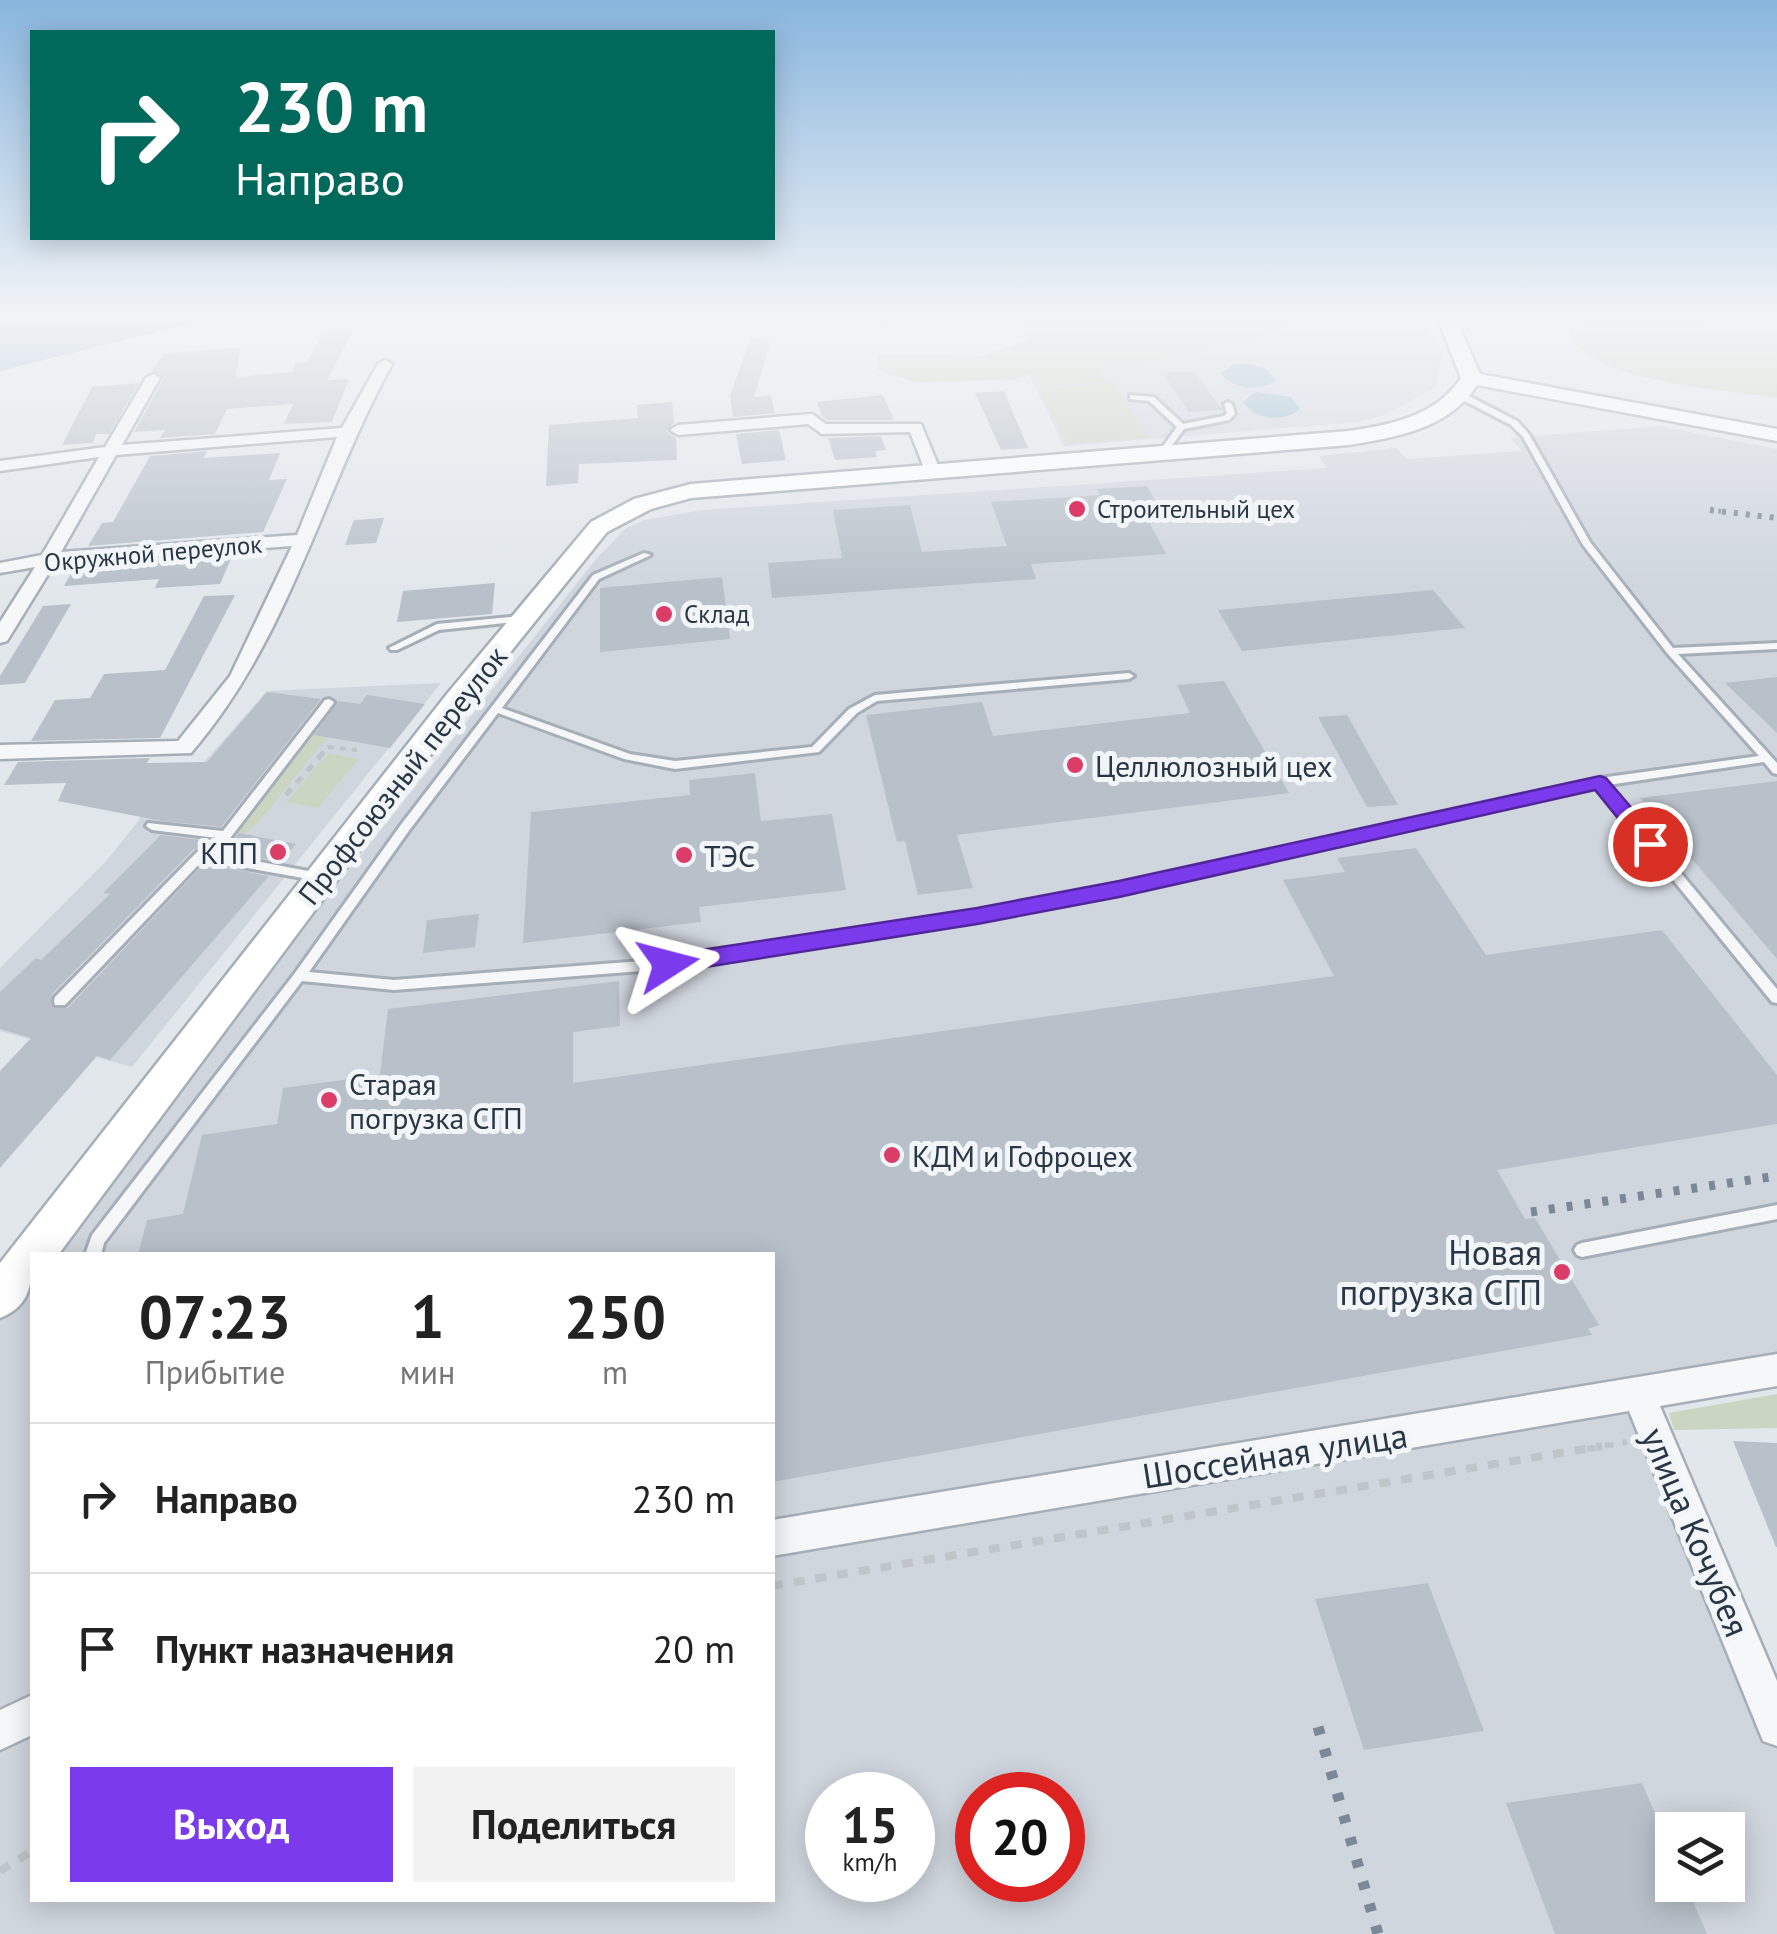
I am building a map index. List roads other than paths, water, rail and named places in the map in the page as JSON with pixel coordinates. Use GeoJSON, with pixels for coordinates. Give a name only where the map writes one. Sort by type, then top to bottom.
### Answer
{"type":"FeatureCollection","features":[{"type":"Feature","properties":{"kind":"main road","name":"Профсоюзный переулок"},"geometry":{"type":"LineString","coordinates":[[35,1252],[524,619],[599,528],[625,509],[657,497],[932,470],[1348,438],[1407,430],[1438,407]]}},
{"type":"Feature","properties":{"kind":"main road"},"geometry":{"type":"LineString","coordinates":[[1597,407],[1777,435]]}},
{"type":"Feature","properties":{"kind":"main road","name":"Профсоюзный переулок"},"geometry":{"type":"LineString","coordinates":[[0,1297],[30,1258]]}},
{"type":"Feature","properties":{"kind":"street"},"geometry":{"type":"LineString","coordinates":[[0,637],[52,558],[135,407]]}},
{"type":"Feature","properties":{"kind":"street"},"geometry":{"type":"LineString","coordinates":[[0,752],[184,748],[233,689],[281,600],[361,407]]}},
{"type":"Feature","properties":{"kind":"street"},"geometry":{"type":"LineString","coordinates":[[678,430],[812,419],[822,429],[916,426],[932,470]]}},
{"type":"Feature","properties":{"kind":"street"},"geometry":{"type":"LineString","coordinates":[[0,466],[108,451],[348,432]]}},
{"type":"Feature","properties":{"kind":"street","name":"Окружной переулок"},"geometry":{"type":"LineString","coordinates":[[0,568],[52,558],[306,540]]}},
{"type":"Feature","properties":{"kind":"street","name":"Шоссейная улица"},"geometry":{"type":"LineString","coordinates":[[775,1537],[1777,1370]]}},
{"type":"Feature","properties":{"kind":"street","name":"улица Кочубея"},"geometry":{"type":"LineString","coordinates":[[1638,1392],[1777,1727]]}},
{"type":"Feature","properties":{"kind":"street"},"geometry":{"type":"LineString","coordinates":[[0,1732],[30,1715]]}},
{"type":"Feature","properties":{"kind":"lane"},"geometry":{"type":"LineString","coordinates":[[1160,407],[1180,427]]}},
{"type":"Feature","properties":{"kind":"lane"},"geometry":{"type":"LineString","coordinates":[[1162,452],[1180,427],[1226,418],[1231,414],[1229,407]]}},
{"type":"Feature","properties":{"kind":"lane"},"geometry":{"type":"LineString","coordinates":[[1492,407],[1526,436],[1586,542],[1670,651],[1777,770]]}},
{"type":"Feature","properties":{"kind":"lane"},"geometry":{"type":"LineString","coordinates":[[94,1252],[97,1240],[596,577],[647,555]]}},
{"type":"Feature","properties":{"kind":"lane"},"geometry":{"type":"LineString","coordinates":[[394,648],[437,628],[524,619]]}},
{"type":"Feature","properties":{"kind":"lane"},"geometry":{"type":"LineString","coordinates":[[1670,651],[1777,646]]}},
{"type":"Feature","properties":{"kind":"lane"},"geometry":{"type":"LineString","coordinates":[[496,709],[628,757],[675,765],[815,750],[854,712],[875,698],[1129,676]]}},
{"type":"Feature","properties":{"kind":"lane"},"geometry":{"type":"LineString","coordinates":[[209,856],[330,702]]}},
{"type":"Feature","properties":{"kind":"lane"},"geometry":{"type":"LineString","coordinates":[[299,976],[394,986],[668,964],[977,916],[1134,886],[1600,782],[1764,759]]}},
{"type":"Feature","properties":{"kind":"lane"},"geometry":{"type":"LineString","coordinates":[[1600,782],[1777,998]]}},
{"type":"Feature","properties":{"kind":"lane"},"geometry":{"type":"LineString","coordinates":[[152,826],[225,835]]}},
{"type":"Feature","properties":{"kind":"lane"},"geometry":{"type":"LineString","coordinates":[[60,1001],[201,855],[322,878]]}},
{"type":"Feature","properties":{"kind":"lane"},"geometry":{"type":"LineString","coordinates":[[1582,1250],[1777,1212]]}},
{"type":"Feature","properties":{"kind":"water"},"geometry":{"type":"Polygon","coordinates":[[[1248,408],[1300,409],[1278,418],[1262,416],[1248,408]]]}},
{"type":"Feature","properties":{"kind":"railway"},"geometry":{"type":"LineString","coordinates":[[1726,512],[1710,510],[1777,518]]}},
{"type":"Feature","properties":{"kind":"railway"},"geometry":{"type":"LineString","coordinates":[[1531,1212],[1777,1176]]}},
{"type":"Feature","properties":{"kind":"railway"},"geometry":{"type":"LineString","coordinates":[[1318,1727],[1378,1934]]}},
{"type":"Feature","properties":{"kind":"place","name":"Строительный цех"},"geometry":{"type":"Point","coordinates":[1077,509]}},
{"type":"Feature","properties":{"kind":"place","name":"Склад"},"geometry":{"type":"Point","coordinates":[664,614]}},
{"type":"Feature","properties":{"kind":"place","name":"Целлюлозный цех"},"geometry":{"type":"Point","coordinates":[1075,765]}},
{"type":"Feature","properties":{"kind":"place","name":"КПП"},"geometry":{"type":"Point","coordinates":[278,852]}},
{"type":"Feature","properties":{"kind":"place","name":"ТЭС"},"geometry":{"type":"Point","coordinates":[684,855]}},
{"type":"Feature","properties":{"kind":"place","name":"Старая погрузка СГП"},"geometry":{"type":"Point","coordinates":[329,1100]}},
{"type":"Feature","properties":{"kind":"place","name":"КДМ и Гофроцех"},"geometry":{"type":"Point","coordinates":[892,1155]}},
{"type":"Feature","properties":{"kind":"place","name":"Новая погрузка СГП"},"geometry":{"type":"Point","coordinates":[1562,1272]}}]}
